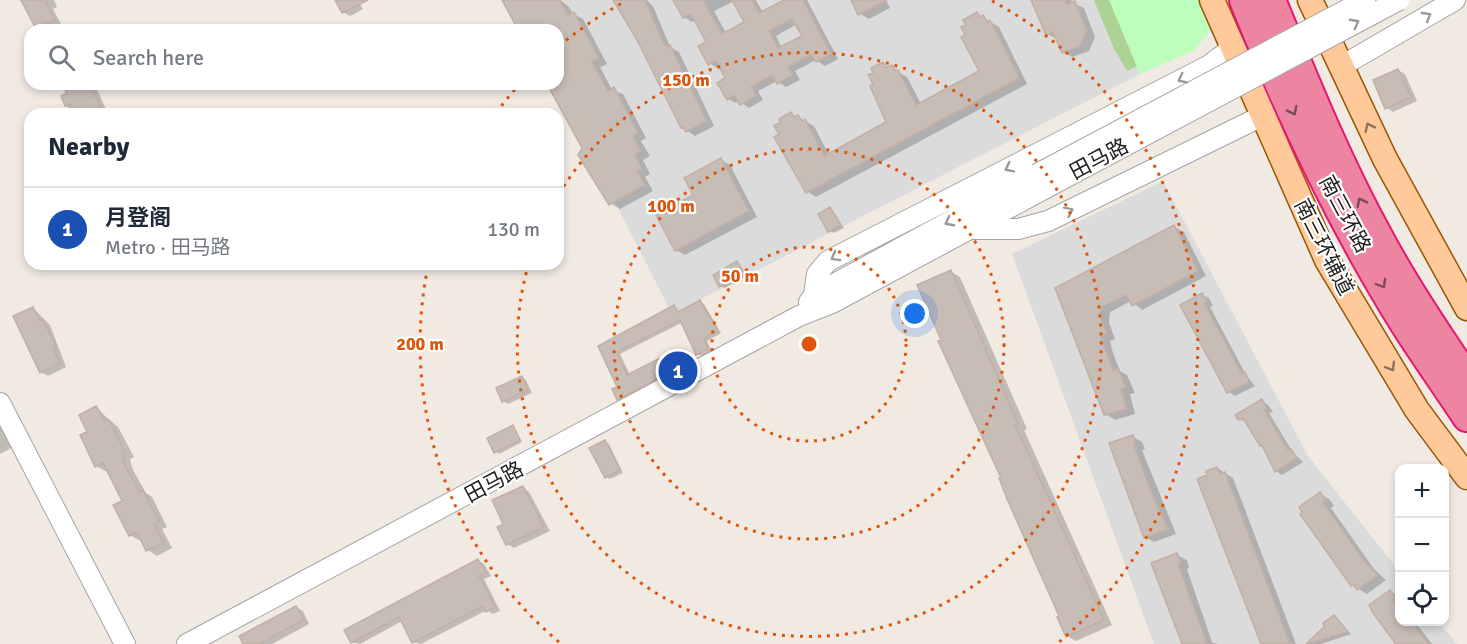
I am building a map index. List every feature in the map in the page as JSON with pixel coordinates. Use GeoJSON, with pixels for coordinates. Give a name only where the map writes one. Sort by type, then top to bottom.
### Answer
{"type":"FeatureCollection","features":[{"type":"Feature","properties":{"kind":"highway","name":"南三环路"},"geometry":{"type":"LineString","coordinates":[[1244,0],[1270,64],[1347,222],[1405,325],[1467,417]]}},
{"type":"Feature","properties":{"kind":"highway","name":"南三环路"},"geometry":{"type":"LineString","coordinates":[[1271,0],[1323,121],[1378,238],[1425,317],[1467,378]]}},
{"type":"Feature","properties":{"kind":"main road","name":"南三环辅道"},"geometry":{"type":"LineString","coordinates":[[1212,0],[1327,260],[1417,410],[1467,477]]}},
{"type":"Feature","properties":{"kind":"main road"},"geometry":{"type":"LineString","coordinates":[[1312,1],[1340,67],[1385,159],[1467,308]]}},
{"type":"Feature","properties":{"kind":"street","name":"田马路"},"geometry":{"type":"LineString","coordinates":[[187,644],[799,316],[832,303],[972,229],[1041,181],[1365,0]]}},
{"type":"Feature","properties":{"kind":"street","name":"田马路"},"geometry":{"type":"LineString","coordinates":[[799,316],[814,295],[1399,0]]}},
{"type":"Feature","properties":{"kind":"street"},"geometry":{"type":"LineString","coordinates":[[1340,67],[1455,0]]}},
{"type":"Feature","properties":{"kind":"street"},"geometry":{"type":"LineString","coordinates":[[814,295],[817,274],[828,261],[1208,66],[1232,48]]}},
{"type":"Feature","properties":{"kind":"street"},"geometry":{"type":"LineString","coordinates":[[972,229],[1018,229],[1048,221],[1262,116]]}},
{"type":"Feature","properties":{"kind":"street"},"geometry":{"type":"LineString","coordinates":[[0,403],[125,644]]}},
{"type":"Feature","properties":{"kind":"shaded area"},"geometry":{"type":"Polygon","coordinates":[[[512,0],[1109,0],[1140,74],[672,314],[558,90],[564,90],[564,24],[549,24],[512,0]]]}},
{"type":"Feature","properties":{"kind":"shaded area"},"geometry":{"type":"Polygon","coordinates":[[[1163,181],[1308,456],[1395,566],[1395,626],[1442,626],[1457,644],[1154,644],[1012,254],[1163,181]]]}},
{"type":"Feature","properties":{"kind":"green space"},"geometry":{"type":"Polygon","coordinates":[[[1094,0],[1196,0],[1208,30],[1127,71],[1114,49],[1094,0]]]}},
{"type":"Feature","properties":{"kind":"green space"},"geometry":{"type":"Polygon","coordinates":[[[1109,0],[1200,0],[1212,28],[1195,50],[1140,74],[1109,0]]]}},
{"type":"Feature","properties":{"kind":"building"},"geometry":{"type":"Polygon","coordinates":[[[21,0],[45,0],[55,20],[47,24],[33,24],[21,0]]]}},
{"type":"Feature","properties":{"kind":"building"},"geometry":{"type":"Polygon","coordinates":[[[335,0],[368,0],[342,13],[335,0]]]}},
{"type":"Feature","properties":{"kind":"building"},"geometry":{"type":"Polygon","coordinates":[[[502,0],[560,0],[568,15],[574,12],[599,58],[592,62],[608,91],[614,87],[638,133],[633,136],[641,151],[635,154],[642,169],[637,171],[645,185],[609,205],[578,155],[582,148],[564,115],[564,108],[560,108],[550,90],[564,90],[564,24],[515,24],[502,0]]]}},
{"type":"Feature","properties":{"kind":"building"},"geometry":{"type":"Polygon","coordinates":[[[613,0],[645,0],[663,42],[667,47],[670,45],[707,121],[686,132],[683,127],[681,128],[637,40],[613,0]]]}},
{"type":"Feature","properties":{"kind":"building"},"geometry":{"type":"Polygon","coordinates":[[[673,0],[703,0],[722,34],[744,22],[732,0],[752,0],[759,13],[784,0],[803,0],[831,54],[816,62],[811,54],[788,67],[793,75],[777,84],[772,75],[751,87],[756,96],[740,105],[734,95],[727,100],[717,83],[725,78],[716,61],[708,65],[698,46],[706,42],[691,14],[683,18],[673,0]],[[792,19],[769,31],[778,48],[802,36],[792,19]]]}},
{"type":"Feature","properties":{"kind":"building"},"geometry":{"type":"Polygon","coordinates":[[[851,0],[887,0],[858,15],[851,0]]]}},
{"type":"Feature","properties":{"kind":"building"},"geometry":{"type":"Polygon","coordinates":[[[1031,0],[1065,0],[1066,4],[1075,1],[1087,31],[1080,46],[1062,53],[1053,32],[1046,35],[1031,0]]]}},
{"type":"Feature","properties":{"kind":"building"},"geometry":{"type":"Polygon","coordinates":[[[977,12],[980,17],[983,15],[987,22],[990,20],[1019,78],[806,193],[774,137],[779,134],[774,126],[781,122],[779,119],[791,112],[794,117],[798,115],[802,121],[805,119],[824,156],[886,122],[870,86],[873,84],[868,75],[873,73],[871,68],[883,62],[886,68],[892,65],[896,71],[898,70],[916,105],[979,71],[961,37],[965,35],[961,27],[966,25],[963,20],[977,12]]]}},
{"type":"Feature","properties":{"kind":"building"},"geometry":{"type":"Polygon","coordinates":[[[1398,69],[1411,97],[1385,109],[1373,80],[1398,69]]]}},
{"type":"Feature","properties":{"kind":"building"},"geometry":{"type":"Polygon","coordinates":[[[65,90],[93,90],[101,108],[73,108],[71,104],[65,106],[61,96],[66,93],[65,90]]]}},
{"type":"Feature","properties":{"kind":"building"},"geometry":{"type":"Polygon","coordinates":[[[721,158],[749,211],[675,251],[656,215],[693,195],[684,178],[721,158]]]}},
{"type":"Feature","properties":{"kind":"building"},"geometry":{"type":"Polygon","coordinates":[[[830,207],[841,225],[828,232],[818,214],[830,207]]]}},
{"type":"Feature","properties":{"kind":"building"},"geometry":{"type":"Polygon","coordinates":[[[1174,225],[1198,271],[1132,306],[1126,295],[1101,307],[1100,317],[1107,333],[1101,336],[1113,370],[1118,368],[1126,388],[1121,389],[1127,409],[1104,415],[1055,288],[1174,225]]]}},
{"type":"Feature","properties":{"kind":"building"},"geometry":{"type":"Polygon","coordinates":[[[737,261],[744,273],[719,287],[713,275],[737,261]]]}},
{"type":"Feature","properties":{"kind":"building"},"geometry":{"type":"Polygon","coordinates":[[[951,270],[1018,424],[1015,425],[1104,620],[1066,637],[1057,617],[1059,616],[1007,499],[999,478],[1001,478],[938,341],[941,340],[917,285],[951,270]]]}},
{"type":"Feature","properties":{"kind":"building"},"geometry":{"type":"Polygon","coordinates":[[[1202,293],[1207,302],[1204,303],[1242,374],[1245,372],[1249,382],[1227,393],[1180,305],[1202,293]]]}},
{"type":"Feature","properties":{"kind":"building"},"geometry":{"type":"Polygon","coordinates":[[[700,300],[718,331],[704,338],[708,349],[696,355],[680,320],[617,352],[627,375],[666,355],[673,370],[617,400],[612,389],[617,387],[598,346],[674,305],[678,312],[700,300]]]}},
{"type":"Feature","properties":{"kind":"building"},"geometry":{"type":"Polygon","coordinates":[[[33,307],[40,321],[43,320],[56,346],[53,348],[60,363],[40,373],[13,316],[33,307]]]}},
{"type":"Feature","properties":{"kind":"building"},"geometry":{"type":"Polygon","coordinates":[[[522,376],[528,390],[502,402],[496,388],[522,376]]]}},
{"type":"Feature","properties":{"kind":"building"},"geometry":{"type":"Polygon","coordinates":[[[1262,399],[1267,408],[1264,410],[1288,450],[1291,449],[1297,458],[1275,472],[1262,445],[1260,446],[1243,418],[1238,420],[1235,415],[1262,399]]]}},
{"type":"Feature","properties":{"kind":"building"},"geometry":{"type":"Polygon","coordinates":[[[96,406],[106,422],[109,420],[125,452],[122,454],[124,463],[139,492],[143,490],[159,521],[154,524],[164,543],[146,551],[137,532],[129,536],[113,505],[122,501],[103,463],[95,467],[80,435],[87,432],[79,415],[96,406]]]}},
{"type":"Feature","properties":{"kind":"building"},"geometry":{"type":"Polygon","coordinates":[[[513,425],[520,440],[494,453],[487,438],[513,425]]]}},
{"type":"Feature","properties":{"kind":"building"},"geometry":{"type":"Polygon","coordinates":[[[1133,435],[1136,444],[1134,445],[1150,489],[1168,529],[1144,538],[1109,443],[1133,435]]]}},
{"type":"Feature","properties":{"kind":"building"},"geometry":{"type":"Polygon","coordinates":[[[605,440],[620,470],[605,478],[589,448],[605,440]]]}},
{"type":"Feature","properties":{"kind":"building"},"geometry":{"type":"Polygon","coordinates":[[[1217,467],[1220,474],[1225,472],[1290,644],[1261,644],[1197,479],[1207,475],[1206,471],[1217,467]]]}},
{"type":"Feature","properties":{"kind":"building"},"geometry":{"type":"Polygon","coordinates":[[[523,486],[544,527],[506,545],[497,527],[503,524],[492,500],[523,486]]]}},
{"type":"Feature","properties":{"kind":"building"},"geometry":{"type":"Polygon","coordinates":[[[1320,492],[1326,501],[1323,503],[1365,562],[1378,575],[1357,590],[1354,585],[1351,586],[1300,514],[1302,512],[1299,507],[1320,492]]]}},
{"type":"Feature","properties":{"kind":"building"},"geometry":{"type":"Polygon","coordinates":[[[1177,553],[1181,563],[1178,564],[1207,644],[1182,644],[1151,563],[1177,553]]]}},
{"type":"Feature","properties":{"kind":"building"},"geometry":{"type":"Polygon","coordinates":[[[478,559],[486,573],[479,576],[495,607],[486,612],[483,606],[412,643],[399,617],[351,643],[344,630],[478,559]]]}},
{"type":"Feature","properties":{"kind":"building"},"geometry":{"type":"Polygon","coordinates":[[[1390,590],[1395,597],[1393,600],[1395,626],[1415,626],[1428,644],[1396,644],[1369,605],[1390,590]]]}},
{"type":"Feature","properties":{"kind":"building"},"geometry":{"type":"Polygon","coordinates":[[[296,606],[304,620],[259,644],[243,644],[239,636],[296,606]]]}},
{"type":"Feature","properties":{"kind":"building"},"geometry":{"type":"Polygon","coordinates":[[[1334,615],[1348,632],[1306,644],[1324,627],[1323,623],[1334,615]]]}},
{"type":"Feature","properties":{"kind":"place","name":"月登阁"},"geometry":{"type":"Point","coordinates":[678,371]}}]}
